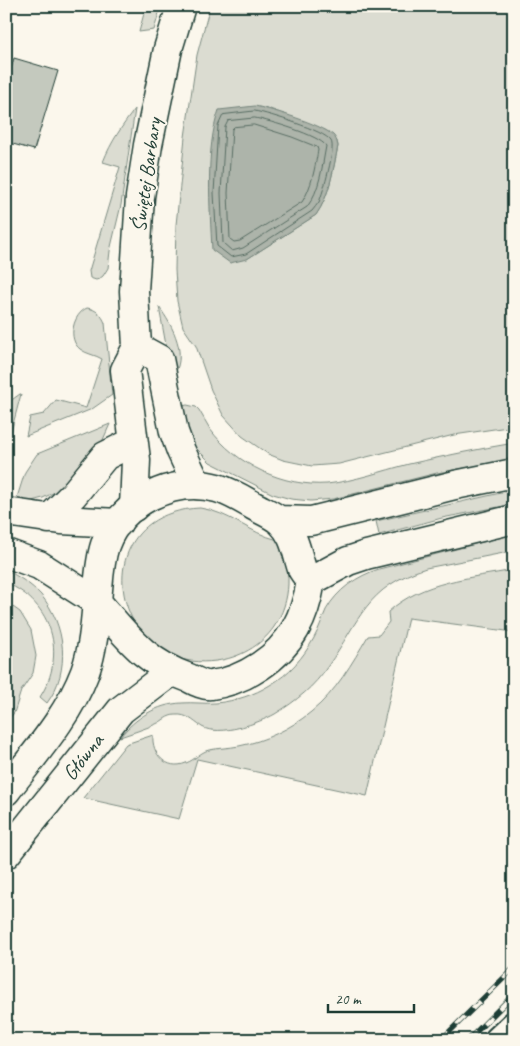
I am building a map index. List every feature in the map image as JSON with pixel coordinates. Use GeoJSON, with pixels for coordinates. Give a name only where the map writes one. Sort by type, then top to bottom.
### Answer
{"type":"FeatureCollection","features":[{"type":"Feature","properties":{"kind":"main road","name":"Świętej Barbary"},"geometry":{"type":"LineString","coordinates":[[126,515],[136,460],[125,370],[137,346],[134,290],[140,197],[150,136],[168,49],[180,6]]}},
{"type":"Feature","properties":{"kind":"main road"},"geometry":{"type":"LineString","coordinates":[[137,346],[159,358],[174,432],[197,485]]}},
{"type":"Feature","properties":{"kind":"main road"},"geometry":{"type":"LineString","coordinates":[[50,519],[78,490],[105,456],[133,442]]}},
{"type":"Feature","properties":{"kind":"main road"},"geometry":{"type":"LineString","coordinates":[[280,520],[311,521],[456,485],[514,473]]}},
{"type":"Feature","properties":{"kind":"main road"},"geometry":{"type":"LineString","coordinates":[[6,512],[50,519],[126,515],[148,496],[167,490],[197,485],[216,488],[235,495],[280,520],[293,537],[302,570],[311,581],[307,603],[298,623],[285,644],[271,659],[231,681],[209,686],[171,672],[140,651],[97,602],[38,565],[6,553]]}},
{"type":"Feature","properties":{"kind":"main road","name":"Główna"},"geometry":{"type":"LineString","coordinates":[[6,792],[69,708],[86,670],[97,602],[101,560],[105,545],[126,515]]}},
{"type":"Feature","properties":{"kind":"main road"},"geometry":{"type":"LineString","coordinates":[[311,581],[348,561],[366,555],[514,519]]}},
{"type":"Feature","properties":{"kind":"main road","name":"Główna"},"geometry":{"type":"LineString","coordinates":[[6,854],[121,710],[171,672]]}},
{"type":"Feature","properties":{"kind":"street"},"geometry":{"type":"LineString","coordinates":[[498,1040],[514,1025]]}},
{"type":"Feature","properties":{"kind":"shaded area"},"geometry":{"type":"Polygon","coordinates":[[[146,6],[161,6],[154,30],[139,32],[146,6]]]}},
{"type":"Feature","properties":{"kind":"shaded area"},"geometry":{"type":"Polygon","coordinates":[[[210,6],[514,6],[514,426],[454,435],[339,464],[312,466],[283,460],[268,454],[242,436],[223,415],[211,390],[196,346],[183,327],[177,301],[175,270],[176,225],[185,137],[197,55],[210,6]],[[270,109],[247,259],[316,215],[321,207],[328,191],[338,146],[337,141],[327,131],[270,109]]]}},
{"type":"Feature","properties":{"kind":"shaded area"},"geometry":{"type":"Polygon","coordinates":[[[135,109],[121,205],[108,268],[103,276],[96,280],[90,278],[89,271],[120,167],[103,162],[117,134],[135,109]]]}},
{"type":"Feature","properties":{"kind":"shaded area"},"geometry":{"type":"Polygon","coordinates":[[[159,307],[174,332],[179,351],[177,369],[172,378],[159,307]]]}},
{"type":"Feature","properties":{"kind":"shaded area"},"geometry":{"type":"Polygon","coordinates":[[[87,308],[98,313],[105,323],[112,395],[92,409],[26,436],[30,417],[44,414],[56,400],[86,408],[102,359],[82,351],[76,345],[74,339],[73,327],[75,321],[82,311],[87,308]]]}},
{"type":"Feature","properties":{"kind":"shaded area"},"geometry":{"type":"Polygon","coordinates":[[[21,394],[6,451],[6,404],[21,394]]]}},
{"type":"Feature","properties":{"kind":"shaded area"},"geometry":{"type":"Polygon","coordinates":[[[187,405],[196,407],[199,410],[210,429],[233,453],[262,471],[294,482],[311,484],[337,483],[422,461],[514,443],[514,459],[437,473],[333,499],[311,501],[291,499],[273,494],[210,462],[193,445],[178,407],[187,405]]]}},
{"type":"Feature","properties":{"kind":"shaded area"},"geometry":{"type":"Polygon","coordinates":[[[110,424],[102,442],[59,490],[43,498],[15,504],[25,472],[37,454],[110,424]]]}},
{"type":"Feature","properties":{"kind":"shaded area"},"geometry":{"type":"Polygon","coordinates":[[[514,490],[514,504],[442,518],[379,535],[376,521],[514,490]]]}},
{"type":"Feature","properties":{"kind":"shaded area"},"geometry":{"type":"Polygon","coordinates":[[[200,508],[230,518],[258,533],[278,540],[283,551],[288,573],[287,595],[284,606],[280,617],[269,634],[249,650],[233,657],[216,661],[180,659],[152,644],[133,620],[124,592],[125,562],[137,536],[162,517],[200,508]]]}},
{"type":"Feature","properties":{"kind":"shaded area"},"geometry":{"type":"Polygon","coordinates":[[[514,534],[514,551],[426,568],[390,585],[366,607],[317,681],[297,699],[275,714],[249,725],[228,730],[209,730],[190,718],[173,715],[156,724],[120,737],[132,724],[155,709],[182,703],[230,701],[257,692],[277,681],[295,665],[305,652],[316,635],[326,610],[336,596],[355,580],[379,569],[514,534]]]}},
{"type":"Feature","properties":{"kind":"shaded area"},"geometry":{"type":"Polygon","coordinates":[[[6,570],[25,581],[41,595],[56,620],[62,648],[62,663],[60,677],[47,703],[40,697],[48,681],[53,664],[54,648],[51,632],[45,617],[35,603],[22,592],[6,583],[6,570]]]}},
{"type":"Feature","properties":{"kind":"shaded area"},"geometry":{"type":"Polygon","coordinates":[[[514,570],[514,632],[408,618],[367,796],[197,759],[179,819],[83,798],[126,744],[153,735],[155,749],[162,759],[167,763],[179,765],[189,762],[206,751],[249,744],[268,738],[286,729],[320,704],[343,677],[368,636],[379,635],[389,622],[388,612],[401,602],[416,593],[447,582],[514,570]]]}},
{"type":"Feature","properties":{"kind":"shaded area"},"geometry":{"type":"Polygon","coordinates":[[[6,602],[20,612],[31,630],[36,656],[33,673],[21,691],[14,713],[6,722],[6,602]]]}},
{"type":"Feature","properties":{"kind":"water"},"geometry":{"type":"Polygon","coordinates":[[[255,106],[318,126],[333,135],[338,146],[328,191],[316,215],[247,259],[230,263],[212,250],[210,160],[212,142],[219,110],[255,106]]]}},
{"type":"Feature","properties":{"kind":"building"},"geometry":{"type":"Polygon","coordinates":[[[14,58],[58,71],[34,150],[6,142],[6,87],[14,58]]]}},
{"type":"Feature","properties":{"kind":"railway"},"geometry":{"type":"LineString","coordinates":[[441,1040],[514,968]]}},
{"type":"Feature","properties":{"kind":"railway"},"geometry":{"type":"LineString","coordinates":[[468,1040],[514,994]]}}]}
